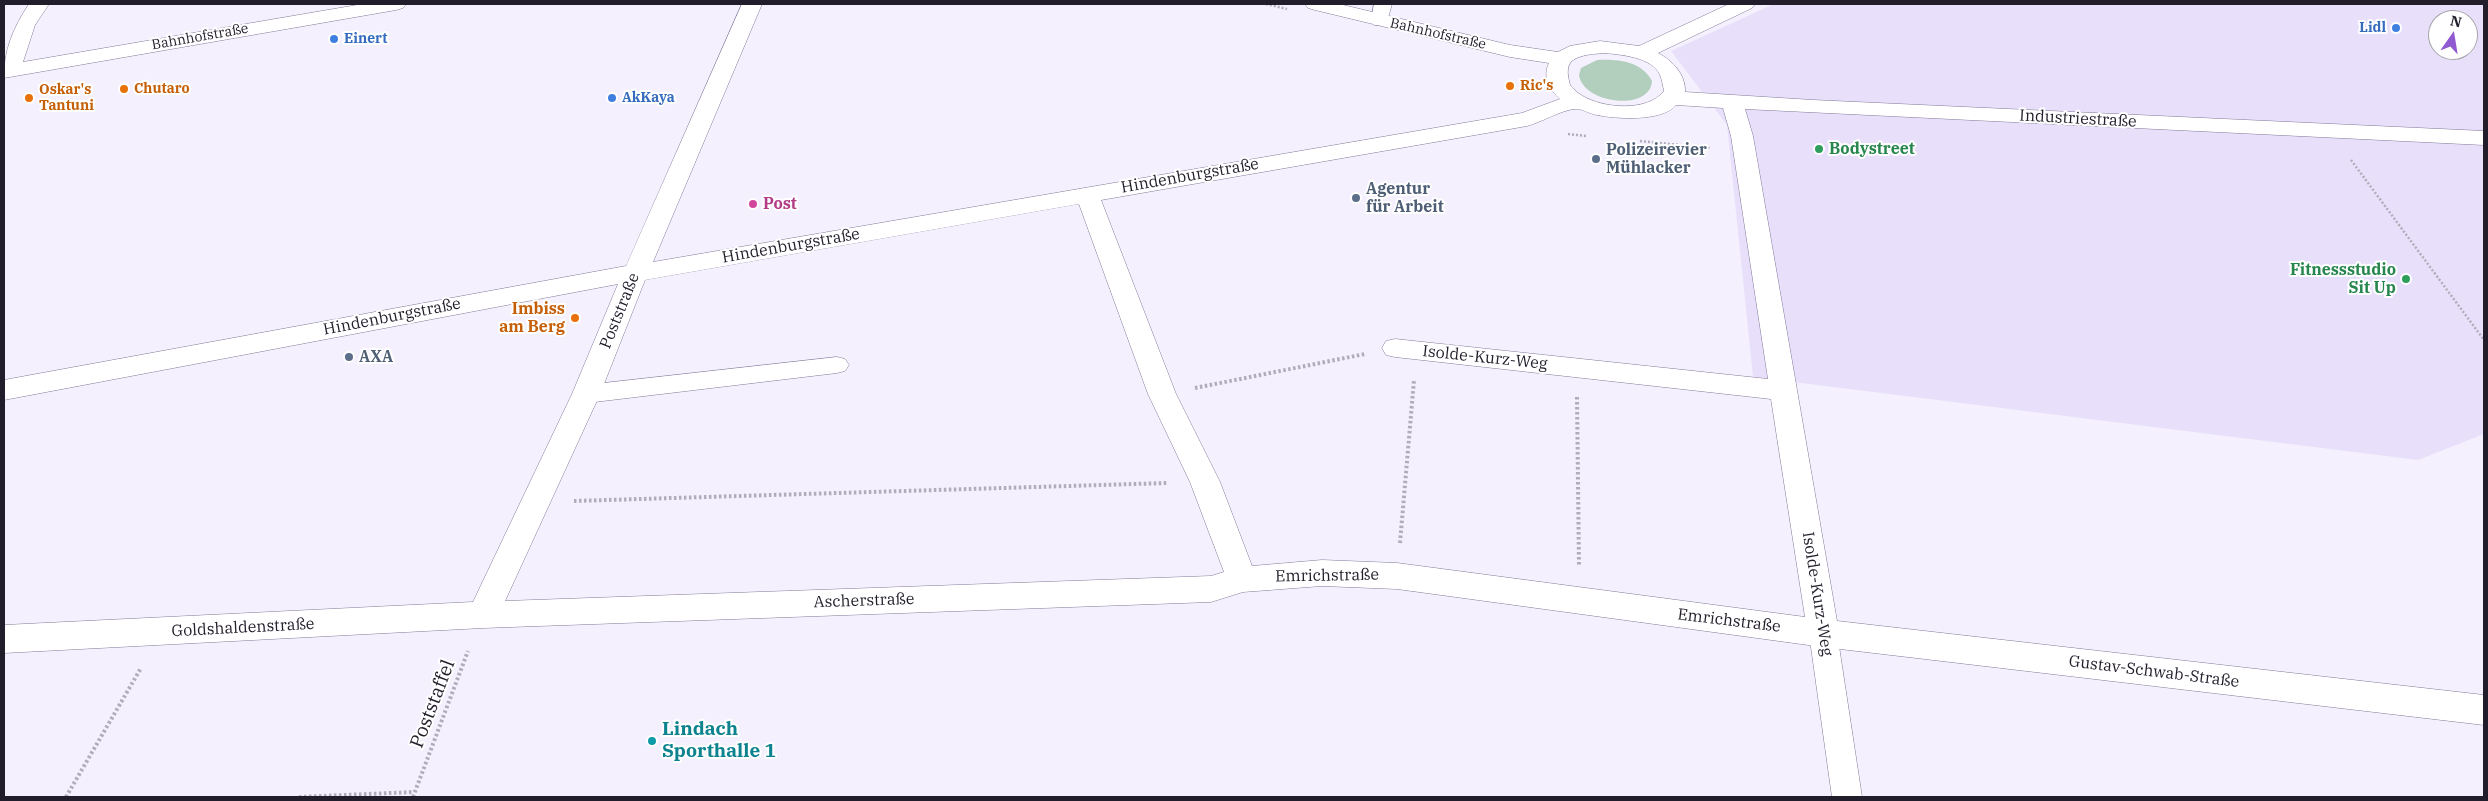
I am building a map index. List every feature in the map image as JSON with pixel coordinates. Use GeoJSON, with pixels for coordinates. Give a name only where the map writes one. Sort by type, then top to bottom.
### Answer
{"type":"FeatureCollection","features":[{"type":"Feature","properties":{"kind":"street"},"geometry":{"type":"LineString","coordinates":[[7,72],[25,26],[39,4]]}},
{"type":"Feature","properties":{"kind":"street","name":"Bahnhofstraße"},"geometry":{"type":"LineString","coordinates":[[7,72],[396,4]]}},
{"type":"Feature","properties":{"kind":"street","name":"Poststraße"},"geometry":{"type":"LineString","coordinates":[[483,615],[586,394],[635,274],[752,4]]}},
{"type":"Feature","properties":{"kind":"street","name":"Bahnhofstraße"},"geometry":{"type":"LineString","coordinates":[[1315,4],[1382,12],[1510,51],[1563,59]]}},
{"type":"Feature","properties":{"kind":"street"},"geometry":{"type":"LineString","coordinates":[[1641,53],[1745,4]]}},
{"type":"Feature","properties":{"kind":"street"},"geometry":{"type":"LineString","coordinates":[[1589,48],[1624,48],[1641,53],[1667,69],[1673,78],[1675,88],[1671,98],[1662,106],[1647,111],[1630,113],[1592,108],[1576,101],[1566,93],[1559,84],[1556,75],[1557,66],[1563,59],[1574,52],[1589,48]]}},
{"type":"Feature","properties":{"kind":"street","name":"Industriestraße"},"geometry":{"type":"LineString","coordinates":[[1671,98],[2484,138]]}},
{"type":"Feature","properties":{"kind":"street","name":"Hindenburgstraße"},"geometry":{"type":"LineString","coordinates":[[4,390],[576,283],[1528,120],[1576,101]]}},
{"type":"Feature","properties":{"kind":"street","name":"Isolde-Kurz-Weg"},"geometry":{"type":"LineString","coordinates":[[1732,102],[1742,136],[1823,633]]}},
{"type":"Feature","properties":{"kind":"street"},"geometry":{"type":"LineString","coordinates":[[1087,194],[1162,394],[1206,482],[1243,579]]}},
{"type":"Feature","properties":{"kind":"street","name":"Isolde-Kurz-Weg"},"geometry":{"type":"LineString","coordinates":[[1406,349],[1784,391]]}},
{"type":"Feature","properties":{"kind":"street","name":"Emrichstraße"},"geometry":{"type":"LineString","coordinates":[[1243,579],[1322,573],[1397,576],[1580,602],[1823,633]]}},
{"type":"Feature","properties":{"kind":"street","name":"Ascherstraße"},"geometry":{"type":"LineString","coordinates":[[483,615],[1211,589],[1243,579]]}},
{"type":"Feature","properties":{"kind":"street","name":"Goldshaldenstraße"},"geometry":{"type":"LineString","coordinates":[[4,639],[483,615]]}},
{"type":"Feature","properties":{"kind":"street","name":"Gustav-Schwab-Straße"},"geometry":{"type":"LineString","coordinates":[[1823,633],[2484,710]]}},
{"type":"Feature","properties":{"kind":"lane"},"geometry":{"type":"LineString","coordinates":[[586,394],[837,365]]}},
{"type":"Feature","properties":{"kind":"lane","name":"Isolde-Kurz-Weg"},"geometry":{"type":"LineString","coordinates":[[1823,633],[1847,797]]}},
{"type":"Feature","properties":{"kind":"path"},"geometry":{"type":"LineString","coordinates":[[2346,153],[2484,340]]}},
{"type":"Feature","properties":{"kind":"path"},"geometry":{"type":"LineString","coordinates":[[1162,394],[1406,349],[1397,576]]}},
{"type":"Feature","properties":{"kind":"path"},"geometry":{"type":"LineString","coordinates":[[1577,368],[1580,602]]}},
{"type":"Feature","properties":{"kind":"path"},"geometry":{"type":"LineString","coordinates":[[536,503],[1206,482]]}},
{"type":"Feature","properties":{"kind":"path","name":"Poststaffel"},"geometry":{"type":"LineString","coordinates":[[414,795],[471,645]]}},
{"type":"Feature","properties":{"kind":"path"},"geometry":{"type":"LineString","coordinates":[[66,797],[131,685]]}},
{"type":"Feature","properties":{"kind":"path"},"geometry":{"type":"LineString","coordinates":[[300,797],[414,795]]}},
{"type":"Feature","properties":{"kind":"shaded area"},"geometry":{"type":"Polygon","coordinates":[[[1774,4],[2484,4],[2484,434],[2418,460],[1753,377],[1727,125],[1671,51],[1774,4]]]}},
{"type":"Feature","properties":{"kind":"green space"},"geometry":{"type":"Polygon","coordinates":[[[1597,60],[1621,61],[1642,69],[1652,81],[1648,91],[1640,97],[1629,100],[1603,98],[1592,93],[1583,85],[1579,75],[1581,68],[1597,60]]]}},
{"type":"Feature","properties":{"kind":"place","name":"Lidl"},"geometry":{"type":"Point","coordinates":[2396,28]}},
{"type":"Feature","properties":{"kind":"place","name":"Einert"},"geometry":{"type":"Point","coordinates":[334,39]}},
{"type":"Feature","properties":{"kind":"place","name":"Ric's"},"geometry":{"type":"Point","coordinates":[1510,86]}},
{"type":"Feature","properties":{"kind":"place","name":"Chutaro"},"geometry":{"type":"Point","coordinates":[124,89]}},
{"type":"Feature","properties":{"kind":"place","name":"Oskar's Tantuni"},"geometry":{"type":"Point","coordinates":[29,98]}},
{"type":"Feature","properties":{"kind":"place","name":"AkKaya"},"geometry":{"type":"Point","coordinates":[612,98]}},
{"type":"Feature","properties":{"kind":"place","name":"Bodystreet"},"geometry":{"type":"Point","coordinates":[1819,149]}},
{"type":"Feature","properties":{"kind":"place","name":"Polizeirevier Mühlacker"},"geometry":{"type":"Point","coordinates":[1596,159]}},
{"type":"Feature","properties":{"kind":"place","name":"Agentur für Arbeit"},"geometry":{"type":"Point","coordinates":[1356,198]}},
{"type":"Feature","properties":{"kind":"place","name":"Post"},"geometry":{"type":"Point","coordinates":[753,204]}},
{"type":"Feature","properties":{"kind":"place","name":"Fitnessstudio Sit Up"},"geometry":{"type":"Point","coordinates":[2406,279]}},
{"type":"Feature","properties":{"kind":"place","name":"Imbiss am Berg"},"geometry":{"type":"Point","coordinates":[575,318]}},
{"type":"Feature","properties":{"kind":"place","name":"AXA"},"geometry":{"type":"Point","coordinates":[349,357]}},
{"type":"Feature","properties":{"kind":"place","name":"Lindach Sporthalle 1"},"geometry":{"type":"Point","coordinates":[652,741]}}]}
